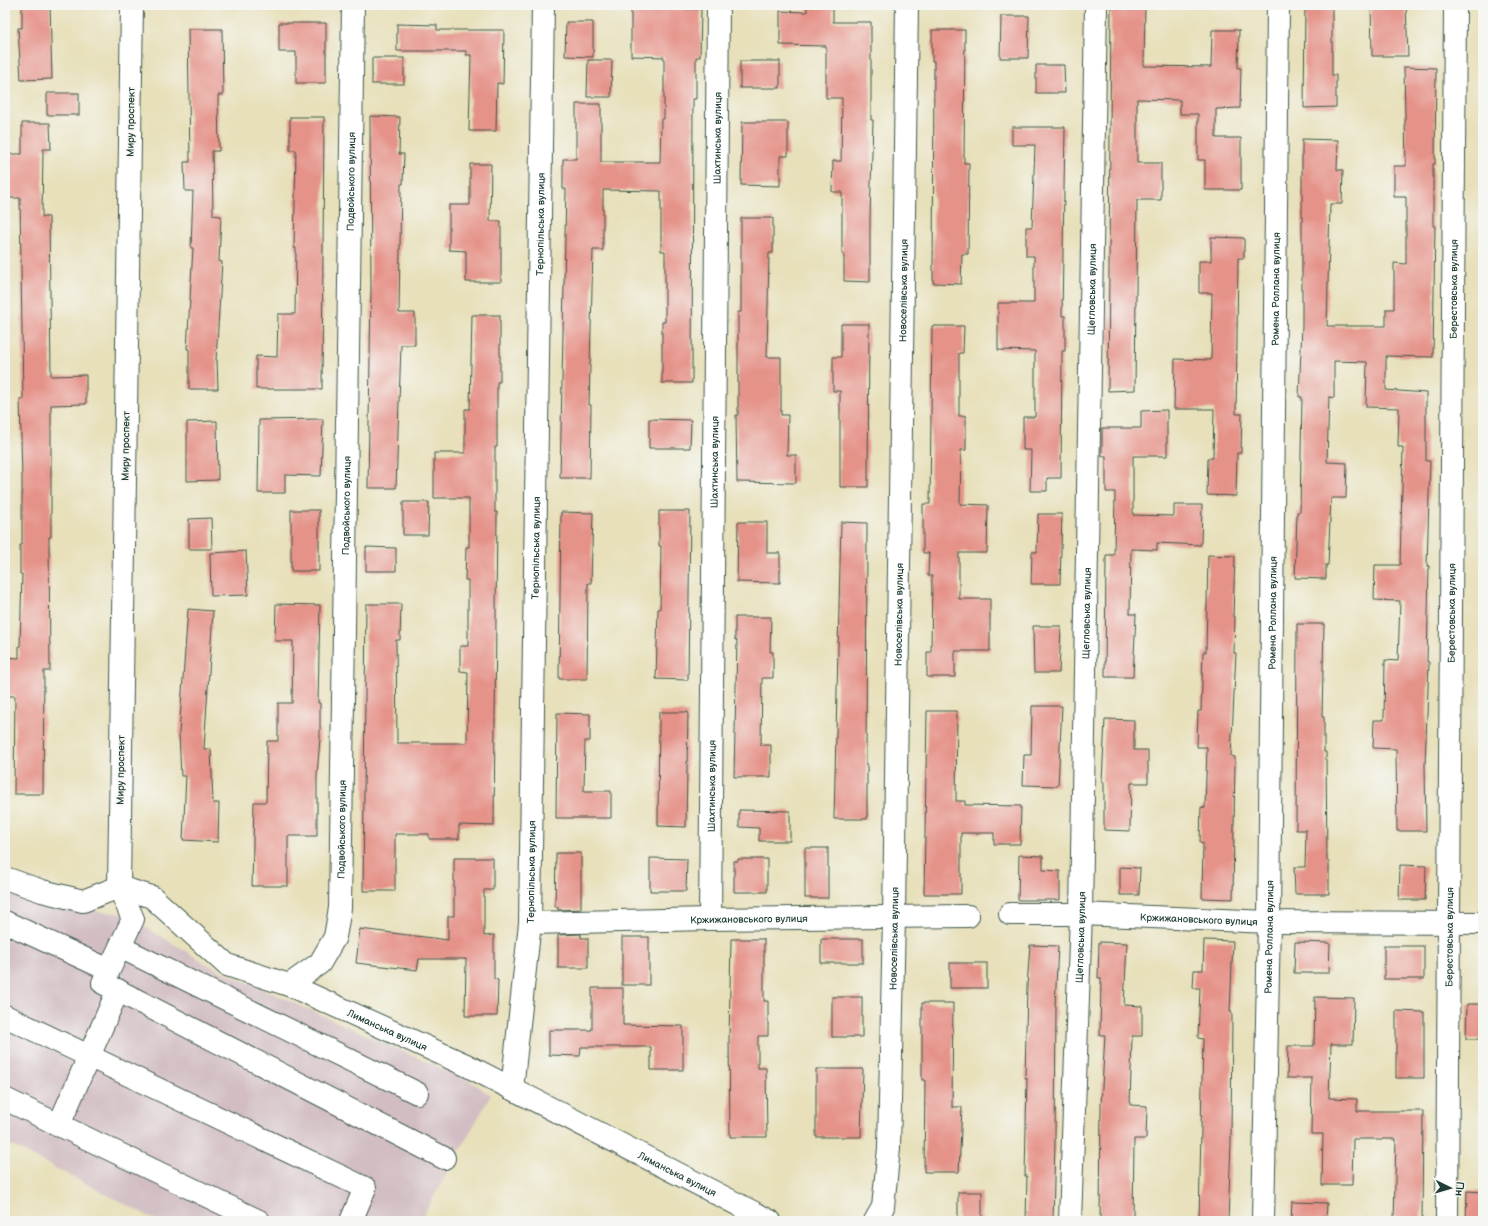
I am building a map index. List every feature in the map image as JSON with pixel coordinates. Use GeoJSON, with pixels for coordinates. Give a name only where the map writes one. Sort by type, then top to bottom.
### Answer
{"type":"FeatureCollection","features":[{"type":"Feature","properties":{"kind":"street","name":"Миру проспект"},"geometry":{"type":"LineString","coordinates":[[119,887],[132,5]]}},
{"type":"Feature","properties":{"kind":"street","name":"Подвойського вулиця"},"geometry":{"type":"LineString","coordinates":[[289,985],[320,963],[335,937],[340,908],[353,5]]}},
{"type":"Feature","properties":{"kind":"street","name":"Тернопільська вулиця"},"geometry":{"type":"LineString","coordinates":[[512,1089],[530,923],[543,5]]}},
{"type":"Feature","properties":{"kind":"street","name":"Шахтинська вулиця"},"geometry":{"type":"LineString","coordinates":[[710,919],[718,5]]}},
{"type":"Feature","properties":{"kind":"street","name":"Новоселівська вулиця"},"geometry":{"type":"LineString","coordinates":[[875,1221],[883,1206],[889,1148],[894,917],[907,5]]}},
{"type":"Feature","properties":{"kind":"street","name":"Щегловська вулиця"},"geometry":{"type":"LineString","coordinates":[[1070,1221],[1081,914],[1096,5]]}},
{"type":"Feature","properties":{"kind":"street","name":"Ромена Роллана вулиця"},"geometry":{"type":"LineString","coordinates":[[1263,1221],[1269,922],[1278,5]]}},
{"type":"Feature","properties":{"kind":"street","name":"Берестовська вулиця"},"geometry":{"type":"LineString","coordinates":[[1447,1221],[1455,5]]}},
{"type":"Feature","properties":{"kind":"street"},"geometry":{"type":"LineString","coordinates":[[5,878],[42,891],[83,901],[119,887],[133,920],[103,983],[444,1158]]}},
{"type":"Feature","properties":{"kind":"street","name":"Лиманська вулиця"},"geometry":{"type":"LineString","coordinates":[[119,887],[152,897],[226,965],[289,985],[466,1065],[770,1221]]}},
{"type":"Feature","properties":{"kind":"street","name":"Кржижановського вулиця"},"geometry":{"type":"LineString","coordinates":[[1010,914],[1081,914],[1269,922],[1483,923]]}},
{"type":"Feature","properties":{"kind":"street","name":"Кржижановського вулиця"},"geometry":{"type":"LineString","coordinates":[[530,923],[968,916]]}},
{"type":"Feature","properties":{"kind":"street"},"geometry":{"type":"LineString","coordinates":[[5,922],[109,970]]}},
{"type":"Feature","properties":{"kind":"street"},"geometry":{"type":"LineString","coordinates":[[120,947],[417,1093]]}},
{"type":"Feature","properties":{"kind":"street"},"geometry":{"type":"LineString","coordinates":[[59,1125],[118,990]]}},
{"type":"Feature","properties":{"kind":"street"},"geometry":{"type":"LineString","coordinates":[[5,1016],[365,1188],[351,1221]]}},
{"type":"Feature","properties":{"kind":"street"},"geometry":{"type":"LineString","coordinates":[[5,1099],[259,1221]]}},
{"type":"Feature","properties":{"kind":"shaded area"},"geometry":{"type":"Polygon","coordinates":[[[5,886],[43,906],[123,914],[209,965],[468,1080],[491,1095],[420,1221],[158,1221],[5,1142],[5,886]]]}},
{"type":"Feature","properties":{"kind":"building"},"geometry":{"type":"Polygon","coordinates":[[[22,5],[50,5],[52,79],[21,80],[18,28],[22,28],[22,5]]]}},
{"type":"Feature","properties":{"kind":"building"},"geometry":{"type":"Polygon","coordinates":[[[807,5],[833,5],[833,22],[871,22],[871,120],[873,120],[870,217],[870,282],[844,281],[844,254],[842,254],[842,192],[832,192],[833,161],[841,161],[842,98],[826,98],[826,46],[780,45],[780,11],[807,12],[807,5]]]}},
{"type":"Feature","properties":{"kind":"building"},"geometry":{"type":"Polygon","coordinates":[[[1111,5],[1145,5],[1144,66],[1211,67],[1212,30],[1239,30],[1238,68],[1241,68],[1240,108],[1216,109],[1216,138],[1241,138],[1241,190],[1205,190],[1205,160],[1198,160],[1198,114],[1180,114],[1180,100],[1137,99],[1137,163],[1161,163],[1161,200],[1137,200],[1135,390],[1108,391],[1111,5]]]}},
{"type":"Feature","properties":{"kind":"building"},"geometry":{"type":"Polygon","coordinates":[[[1305,5],[1332,5],[1332,75],[1336,75],[1336,107],[1304,108],[1305,5]]]}},
{"type":"Feature","properties":{"kind":"building"},"geometry":{"type":"Polygon","coordinates":[[[1371,5],[1406,5],[1408,56],[1372,56],[1371,5]]]}},
{"type":"Feature","properties":{"kind":"building"},"geometry":{"type":"Polygon","coordinates":[[[631,9],[701,9],[700,57],[696,57],[696,99],[693,99],[692,383],[662,383],[662,322],[665,322],[665,251],[661,251],[661,191],[603,190],[603,250],[593,250],[589,405],[591,405],[590,478],[560,478],[566,189],[563,189],[563,159],[576,159],[576,104],[601,104],[601,162],[660,162],[661,119],[664,119],[664,57],[631,56],[631,9]]]}},
{"type":"Feature","properties":{"kind":"building"},"geometry":{"type":"Polygon","coordinates":[[[1001,16],[1029,16],[1028,58],[1000,58],[1001,16]]]}},
{"type":"Feature","properties":{"kind":"building"},"geometry":{"type":"Polygon","coordinates":[[[566,22],[593,22],[593,57],[565,56],[566,22]]]}},
{"type":"Feature","properties":{"kind":"building"},"geometry":{"type":"Polygon","coordinates":[[[279,23],[326,23],[326,83],[296,83],[296,52],[279,52],[279,23]]]}},
{"type":"Feature","properties":{"kind":"building"},"geometry":{"type":"Polygon","coordinates":[[[397,24],[437,25],[437,30],[504,30],[503,84],[497,83],[496,131],[469,131],[471,55],[466,55],[466,51],[397,51],[397,24]]]}},
{"type":"Feature","properties":{"kind":"building"},"geometry":{"type":"Polygon","coordinates":[[[188,29],[222,29],[223,95],[218,95],[219,151],[212,151],[213,215],[221,216],[219,261],[222,262],[216,360],[218,389],[189,389],[189,349],[187,349],[193,248],[191,248],[193,191],[185,191],[184,162],[190,162],[188,29]]]}},
{"type":"Feature","properties":{"kind":"building"},"geometry":{"type":"Polygon","coordinates":[[[932,30],[965,30],[964,163],[969,163],[968,254],[962,254],[961,284],[933,283],[934,61],[932,61],[932,30]]]}},
{"type":"Feature","properties":{"kind":"building"},"geometry":{"type":"Polygon","coordinates":[[[372,58],[404,58],[404,84],[372,84],[372,58]]]}},
{"type":"Feature","properties":{"kind":"building"},"geometry":{"type":"Polygon","coordinates":[[[588,60],[612,60],[611,97],[587,97],[588,60]]]}},
{"type":"Feature","properties":{"kind":"building"},"geometry":{"type":"Polygon","coordinates":[[[740,61],[780,61],[780,88],[740,88],[740,61]]]}},
{"type":"Feature","properties":{"kind":"building"},"geometry":{"type":"Polygon","coordinates":[[[1036,65],[1064,65],[1065,93],[1036,93],[1036,65]]]}},
{"type":"Feature","properties":{"kind":"building"},"geometry":{"type":"Polygon","coordinates":[[[1404,67],[1436,68],[1435,164],[1433,164],[1433,226],[1435,226],[1433,357],[1386,356],[1386,390],[1426,393],[1426,461],[1430,461],[1427,566],[1429,566],[1427,662],[1429,662],[1425,765],[1426,831],[1397,831],[1396,749],[1373,748],[1374,720],[1384,720],[1385,660],[1398,661],[1400,601],[1374,600],[1375,565],[1400,565],[1403,447],[1398,447],[1399,408],[1366,407],[1367,362],[1334,361],[1334,398],[1329,397],[1327,462],[1347,463],[1346,498],[1331,498],[1326,579],[1295,578],[1297,512],[1300,512],[1302,397],[1299,397],[1302,326],[1302,139],[1338,140],[1337,170],[1343,170],[1342,204],[1330,204],[1327,326],[1386,326],[1386,309],[1394,309],[1394,263],[1406,264],[1406,197],[1394,197],[1394,166],[1406,166],[1404,67]]]}},
{"type":"Feature","properties":{"kind":"building"},"geometry":{"type":"Polygon","coordinates":[[[47,93],[79,93],[79,115],[47,115],[47,93]]]}},
{"type":"Feature","properties":{"kind":"building"},"geometry":{"type":"Polygon","coordinates":[[[370,116],[400,117],[399,154],[404,154],[403,184],[401,184],[399,313],[415,313],[415,345],[401,345],[396,488],[368,488],[371,289],[370,116]]]}},
{"type":"Feature","properties":{"kind":"building"},"geometry":{"type":"Polygon","coordinates":[[[290,117],[324,117],[322,389],[256,389],[256,356],[277,357],[278,314],[295,314],[296,248],[294,248],[296,150],[290,150],[290,117]]]}},
{"type":"Feature","properties":{"kind":"building"},"geometry":{"type":"Polygon","coordinates":[[[742,122],[788,122],[788,156],[780,156],[780,186],[741,185],[742,122]]]}},
{"type":"Feature","properties":{"kind":"building"},"geometry":{"type":"Polygon","coordinates":[[[22,123],[50,123],[51,149],[43,149],[42,217],[49,217],[51,376],[86,375],[86,404],[51,405],[51,537],[49,537],[50,671],[44,671],[43,794],[14,794],[15,696],[5,696],[5,657],[19,658],[20,646],[22,574],[20,574],[20,545],[22,545],[22,478],[20,399],[23,399],[20,198],[5,198],[5,154],[22,154],[22,123]]]}},
{"type":"Feature","properties":{"kind":"building"},"geometry":{"type":"Polygon","coordinates":[[[1012,127],[1065,127],[1062,316],[1065,316],[1065,351],[1062,351],[1061,478],[1047,478],[1047,491],[1030,491],[1031,450],[1023,450],[1023,417],[1035,417],[1035,351],[998,350],[998,303],[1034,303],[1034,256],[1026,256],[1026,227],[1032,227],[1035,145],[1012,145],[1012,127]]]}},
{"type":"Feature","properties":{"kind":"building"},"geometry":{"type":"Polygon","coordinates":[[[470,164],[491,164],[490,221],[501,221],[501,282],[466,282],[466,251],[449,250],[449,205],[470,205],[470,164]]]}},
{"type":"Feature","properties":{"kind":"building"},"geometry":{"type":"Polygon","coordinates":[[[741,218],[773,218],[773,253],[769,253],[767,357],[781,357],[781,415],[788,415],[787,455],[796,455],[796,483],[737,482],[736,415],[738,415],[738,312],[741,312],[741,218]]]}},
{"type":"Feature","properties":{"kind":"building"},"geometry":{"type":"Polygon","coordinates":[[[1211,237],[1244,238],[1244,258],[1238,258],[1236,414],[1242,414],[1241,453],[1237,453],[1236,496],[1207,495],[1208,458],[1213,458],[1214,409],[1174,409],[1175,359],[1211,360],[1212,293],[1199,293],[1199,261],[1211,261],[1211,237]]]}},
{"type":"Feature","properties":{"kind":"building"},"geometry":{"type":"Polygon","coordinates":[[[472,315],[500,315],[500,382],[497,382],[497,447],[495,447],[495,512],[497,512],[494,826],[459,825],[459,839],[429,839],[429,834],[395,834],[395,891],[363,891],[366,604],[401,604],[400,640],[396,640],[397,743],[467,743],[468,672],[460,671],[460,646],[468,646],[468,580],[465,580],[466,547],[469,547],[469,498],[434,498],[434,453],[465,453],[465,409],[470,409],[472,315]]]}},
{"type":"Feature","properties":{"kind":"building"},"geometry":{"type":"Polygon","coordinates":[[[841,324],[869,324],[868,487],[840,487],[840,391],[833,391],[833,357],[841,357],[841,324]]]}},
{"type":"Feature","properties":{"kind":"building"},"geometry":{"type":"Polygon","coordinates":[[[932,326],[964,326],[963,353],[959,353],[959,416],[966,416],[966,450],[961,450],[960,504],[988,505],[987,553],[959,553],[959,599],[990,599],[990,651],[955,651],[955,677],[927,677],[927,652],[931,652],[932,576],[928,576],[929,553],[923,553],[923,504],[930,504],[932,326]]]}},
{"type":"Feature","properties":{"kind":"building"},"geometry":{"type":"Polygon","coordinates":[[[1167,410],[1167,456],[1133,456],[1133,515],[1174,516],[1174,505],[1202,505],[1201,545],[1157,543],[1157,550],[1131,549],[1130,614],[1136,614],[1133,677],[1105,677],[1106,555],[1114,555],[1115,492],[1106,492],[1106,456],[1102,456],[1102,428],[1141,428],[1141,411],[1167,410]]]}},
{"type":"Feature","properties":{"kind":"building"},"geometry":{"type":"Polygon","coordinates":[[[323,419],[321,476],[285,475],[285,493],[258,493],[259,420],[323,419]]]}},
{"type":"Feature","properties":{"kind":"building"},"geometry":{"type":"Polygon","coordinates":[[[649,419],[691,420],[690,448],[649,448],[649,419]]]}},
{"type":"Feature","properties":{"kind":"building"},"geometry":{"type":"Polygon","coordinates":[[[217,421],[218,480],[187,481],[187,422],[217,421]]]}},
{"type":"Feature","properties":{"kind":"building"},"geometry":{"type":"Polygon","coordinates":[[[403,502],[429,502],[428,535],[403,535],[403,502]]]}},
{"type":"Feature","properties":{"kind":"building"},"geometry":{"type":"Polygon","coordinates":[[[291,510],[319,510],[319,571],[291,571],[291,510]]]}},
{"type":"Feature","properties":{"kind":"building"},"geometry":{"type":"Polygon","coordinates":[[[659,511],[690,511],[688,680],[656,679],[658,609],[660,609],[661,546],[659,546],[659,511]]]}},
{"type":"Feature","properties":{"kind":"building"},"geometry":{"type":"Polygon","coordinates":[[[561,512],[593,513],[591,583],[588,583],[587,679],[559,679],[561,512]]]}},
{"type":"Feature","properties":{"kind":"building"},"geometry":{"type":"Polygon","coordinates":[[[1038,514],[1062,514],[1060,584],[1031,584],[1032,552],[1037,552],[1038,514]]]}},
{"type":"Feature","properties":{"kind":"building"},"geometry":{"type":"Polygon","coordinates":[[[211,518],[212,549],[189,549],[189,519],[211,518]]]}},
{"type":"Feature","properties":{"kind":"building"},"geometry":{"type":"Polygon","coordinates":[[[738,522],[767,522],[767,553],[780,553],[780,583],[737,582],[738,522]]]}},
{"type":"Feature","properties":{"kind":"building"},"geometry":{"type":"Polygon","coordinates":[[[841,522],[867,523],[867,819],[834,819],[841,522]]]}},
{"type":"Feature","properties":{"kind":"building"},"geometry":{"type":"Polygon","coordinates":[[[366,547],[396,548],[396,571],[366,571],[366,547]]]}},
{"type":"Feature","properties":{"kind":"building"},"geometry":{"type":"Polygon","coordinates":[[[246,551],[248,595],[211,596],[210,553],[246,551]]]}},
{"type":"Feature","properties":{"kind":"building"},"geometry":{"type":"Polygon","coordinates":[[[1208,555],[1235,556],[1233,617],[1235,617],[1234,653],[1236,653],[1231,756],[1235,757],[1233,899],[1202,898],[1203,843],[1200,842],[1201,807],[1205,808],[1207,747],[1197,747],[1198,711],[1201,711],[1203,652],[1206,652],[1208,555]]]}},
{"type":"Feature","properties":{"kind":"building"},"geometry":{"type":"Polygon","coordinates":[[[276,604],[320,605],[318,703],[320,703],[320,738],[317,775],[317,836],[288,836],[288,886],[252,886],[254,802],[266,802],[267,741],[278,741],[278,703],[292,703],[293,641],[275,641],[276,604]]]}},
{"type":"Feature","properties":{"kind":"building"},"geometry":{"type":"Polygon","coordinates":[[[188,609],[213,611],[204,749],[211,749],[213,803],[219,803],[218,842],[183,840],[186,776],[181,776],[179,734],[188,609]]]}},
{"type":"Feature","properties":{"kind":"building"},"geometry":{"type":"Polygon","coordinates":[[[735,617],[771,617],[770,652],[773,652],[773,678],[762,678],[761,745],[771,745],[771,777],[734,777],[737,640],[735,640],[735,617]]]}},
{"type":"Feature","properties":{"kind":"building"},"geometry":{"type":"Polygon","coordinates":[[[1297,624],[1324,624],[1322,717],[1324,717],[1324,752],[1326,752],[1327,861],[1329,861],[1329,894],[1295,894],[1294,867],[1305,867],[1306,830],[1296,830],[1297,624]]]}},
{"type":"Feature","properties":{"kind":"building"},"geometry":{"type":"Polygon","coordinates":[[[1033,626],[1061,626],[1059,673],[1034,673],[1033,626]]]}},
{"type":"Feature","properties":{"kind":"building"},"geometry":{"type":"Polygon","coordinates":[[[1032,706],[1062,706],[1058,786],[1023,785],[1024,755],[1031,755],[1032,706]]]}},
{"type":"Feature","properties":{"kind":"building"},"geometry":{"type":"Polygon","coordinates":[[[927,711],[957,711],[956,801],[965,801],[965,805],[1021,806],[1020,844],[994,844],[994,833],[961,833],[961,894],[924,894],[927,711]]]}},
{"type":"Feature","properties":{"kind":"building"},"geometry":{"type":"Polygon","coordinates":[[[659,712],[688,712],[686,827],[658,826],[659,712]]]}},
{"type":"Feature","properties":{"kind":"building"},"geometry":{"type":"Polygon","coordinates":[[[557,713],[590,714],[590,741],[585,741],[584,791],[611,791],[611,818],[556,818],[557,713]]]}},
{"type":"Feature","properties":{"kind":"building"},"geometry":{"type":"Polygon","coordinates":[[[1105,719],[1134,720],[1134,750],[1148,750],[1148,783],[1131,783],[1130,831],[1104,830],[1104,782],[1102,782],[1105,719]]]}},
{"type":"Feature","properties":{"kind":"building"},"geometry":{"type":"Polygon","coordinates":[[[739,810],[790,811],[790,841],[759,841],[759,828],[739,827],[739,810]]]}},
{"type":"Feature","properties":{"kind":"building"},"geometry":{"type":"Polygon","coordinates":[[[805,848],[828,848],[828,898],[805,898],[805,848]]]}},
{"type":"Feature","properties":{"kind":"building"},"geometry":{"type":"Polygon","coordinates":[[[556,853],[581,853],[581,909],[558,910],[558,907],[555,907],[556,853]]]}},
{"type":"Feature","properties":{"kind":"building"},"geometry":{"type":"Polygon","coordinates":[[[1019,855],[1043,856],[1043,870],[1060,871],[1060,900],[1018,900],[1019,855]]]}},
{"type":"Feature","properties":{"kind":"building"},"geometry":{"type":"Polygon","coordinates":[[[454,858],[493,858],[493,890],[484,890],[484,936],[494,935],[494,979],[498,980],[497,1016],[465,1016],[466,959],[419,959],[417,970],[356,963],[360,929],[448,940],[448,916],[454,916],[454,858]]]}},
{"type":"Feature","properties":{"kind":"building"},"geometry":{"type":"Polygon","coordinates":[[[650,858],[687,859],[686,891],[650,891],[650,858]]]}},
{"type":"Feature","properties":{"kind":"building"},"geometry":{"type":"Polygon","coordinates":[[[738,859],[767,859],[767,892],[734,892],[734,861],[738,861],[738,859]]]}},
{"type":"Feature","properties":{"kind":"building"},"geometry":{"type":"Polygon","coordinates":[[[1400,865],[1426,866],[1425,900],[1399,900],[1400,865]]]}},
{"type":"Feature","properties":{"kind":"building"},"geometry":{"type":"Polygon","coordinates":[[[1120,867],[1140,868],[1139,895],[1120,895],[1120,867]]]}},
{"type":"Feature","properties":{"kind":"building"},"geometry":{"type":"Polygon","coordinates":[[[581,934],[581,938],[588,938],[588,968],[558,968],[558,935],[581,934]]]}},
{"type":"Feature","properties":{"kind":"building"},"geometry":{"type":"Polygon","coordinates":[[[622,937],[649,937],[649,985],[622,985],[622,937]]]}},
{"type":"Feature","properties":{"kind":"building"},"geometry":{"type":"Polygon","coordinates":[[[731,939],[764,939],[764,1001],[768,1001],[768,1036],[758,1036],[758,1068],[766,1068],[767,1137],[730,1137],[729,1038],[731,939]]]}},
{"type":"Feature","properties":{"kind":"building"},"geometry":{"type":"Polygon","coordinates":[[[821,939],[863,939],[863,963],[821,963],[821,939]]]}},
{"type":"Feature","properties":{"kind":"building"},"geometry":{"type":"Polygon","coordinates":[[[1204,940],[1233,941],[1230,1012],[1232,1012],[1231,1142],[1228,1221],[1199,1221],[1203,1039],[1198,1038],[1200,988],[1193,988],[1194,970],[1203,970],[1204,940]]]}},
{"type":"Feature","properties":{"kind":"building"},"geometry":{"type":"Polygon","coordinates":[[[1099,942],[1127,943],[1124,1005],[1142,1006],[1142,1036],[1132,1036],[1130,1105],[1147,1106],[1146,1139],[1134,1139],[1133,1221],[1100,1221],[1101,1105],[1105,1035],[1100,1035],[1101,978],[1098,978],[1099,942]]]}},
{"type":"Feature","properties":{"kind":"building"},"geometry":{"type":"Polygon","coordinates":[[[1295,942],[1330,943],[1329,973],[1294,973],[1295,942]]]}},
{"type":"Feature","properties":{"kind":"building"},"geometry":{"type":"Polygon","coordinates":[[[1030,945],[1058,946],[1055,1006],[1055,1141],[1053,1221],[1026,1221],[1027,1176],[1025,1176],[1027,1078],[1025,1078],[1027,986],[1030,945]]]}},
{"type":"Feature","properties":{"kind":"building"},"geometry":{"type":"Polygon","coordinates":[[[1384,946],[1424,946],[1424,979],[1384,979],[1384,946]]]}},
{"type":"Feature","properties":{"kind":"building"},"geometry":{"type":"Polygon","coordinates":[[[950,963],[987,963],[987,988],[950,988],[950,963]]]}},
{"type":"Feature","properties":{"kind":"building"},"geometry":{"type":"Polygon","coordinates":[[[592,988],[623,988],[623,1025],[683,1026],[683,1070],[651,1070],[651,1047],[581,1047],[580,1056],[549,1055],[549,1030],[592,1030],[592,988]]]}},
{"type":"Feature","properties":{"kind":"building"},"geometry":{"type":"Polygon","coordinates":[[[832,997],[862,997],[862,1037],[832,1037],[832,997]]]}},
{"type":"Feature","properties":{"kind":"building"},"geometry":{"type":"Polygon","coordinates":[[[1315,997],[1354,998],[1353,1044],[1331,1044],[1329,1098],[1357,1099],[1357,1111],[1423,1111],[1422,1221],[1394,1221],[1396,1139],[1353,1139],[1352,1185],[1322,1185],[1323,1134],[1311,1134],[1312,1078],[1287,1078],[1288,1046],[1314,1046],[1315,997]]]}},
{"type":"Feature","properties":{"kind":"building"},"geometry":{"type":"Polygon","coordinates":[[[922,1003],[953,1003],[952,1107],[962,1107],[959,1172],[924,1172],[925,1080],[922,1080],[922,1003]]]}},
{"type":"Feature","properties":{"kind":"building"},"geometry":{"type":"Polygon","coordinates":[[[1467,1004],[1483,1004],[1483,1039],[1466,1039],[1467,1004]]]}},
{"type":"Feature","properties":{"kind":"building"},"geometry":{"type":"Polygon","coordinates":[[[1396,1011],[1424,1012],[1424,1078],[1396,1078],[1396,1011]]]}},
{"type":"Feature","properties":{"kind":"building"},"geometry":{"type":"Polygon","coordinates":[[[816,1069],[863,1069],[861,1137],[816,1137],[816,1069]]]}},
{"type":"Feature","properties":{"kind":"building"},"geometry":{"type":"Polygon","coordinates":[[[1467,1191],[1483,1192],[1483,1221],[1466,1221],[1467,1191]]]}},
{"type":"Feature","properties":{"kind":"building"},"geometry":{"type":"Polygon","coordinates":[[[958,1192],[982,1192],[982,1221],[958,1221],[958,1192]]]}},
{"type":"Feature","properties":{"kind":"building"},"geometry":{"type":"Polygon","coordinates":[[[1292,1202],[1327,1203],[1326,1221],[1291,1221],[1292,1202]]]}}]}
